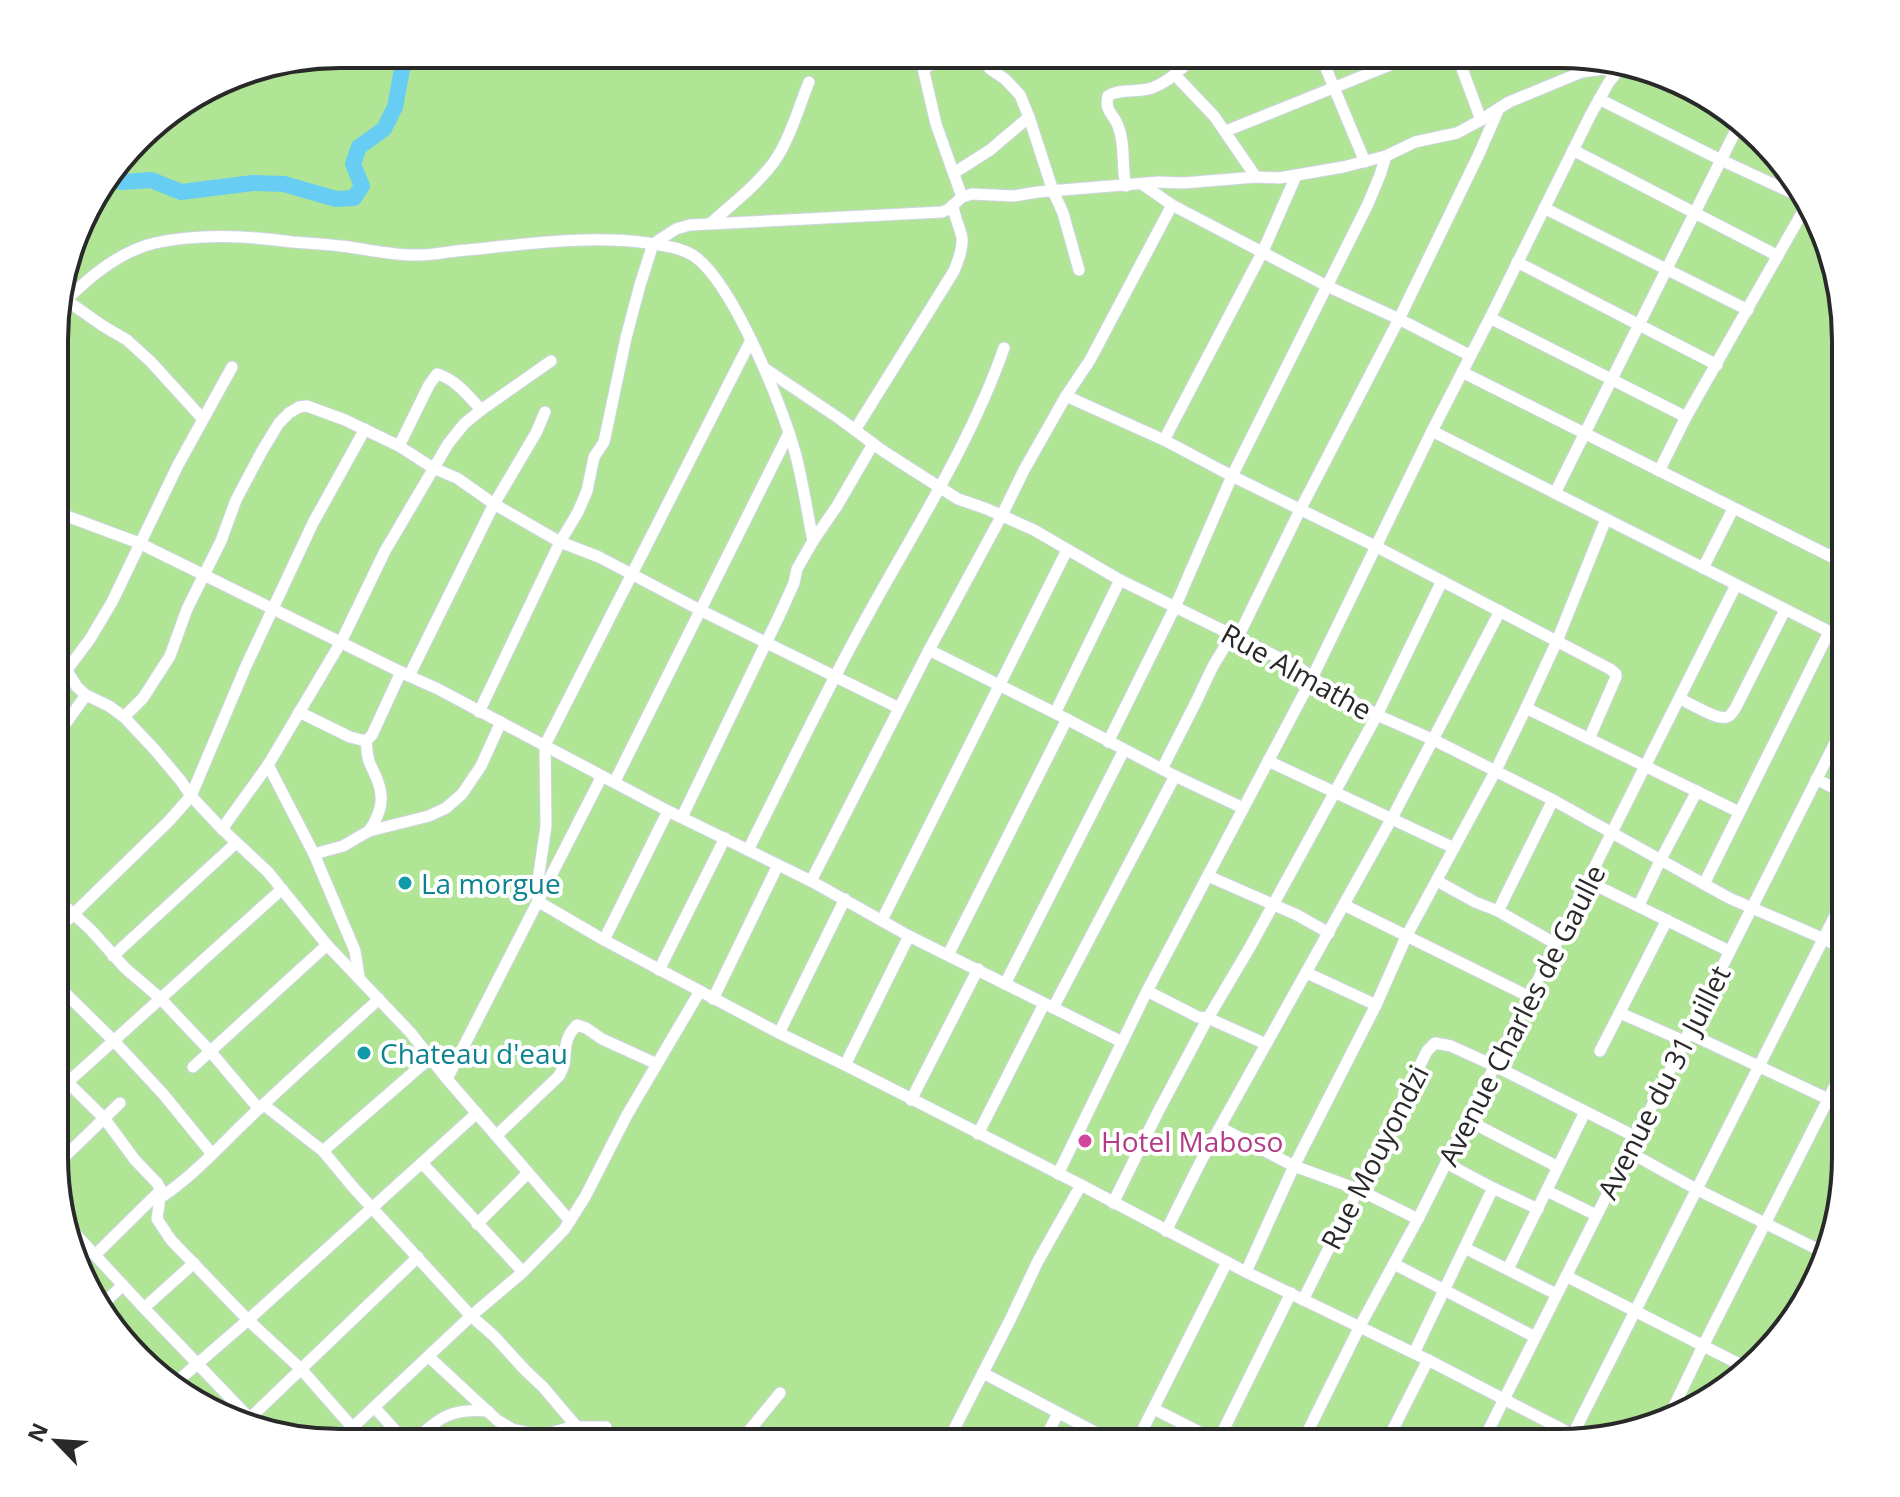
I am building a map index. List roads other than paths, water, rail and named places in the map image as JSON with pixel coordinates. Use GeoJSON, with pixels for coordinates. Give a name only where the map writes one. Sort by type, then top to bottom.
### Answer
{"type":"FeatureCollection","features":[{"type":"Feature","properties":{"kind":"street"},"geometry":{"type":"LineString","coordinates":[[855,430],[954,271],[960,254],[962,239],[954,215],[957,201],[954,173],[936,124],[923,68]]}},
{"type":"Feature","properties":{"kind":"street"},"geometry":{"type":"LineString","coordinates":[[990,69],[1020,95],[1063,213],[1079,270]]}},
{"type":"Feature","properties":{"kind":"street"},"geometry":{"type":"LineString","coordinates":[[1126,186],[1119,128],[1108,111],[1107,99],[1112,93],[1149,89],[1176,69]]}},
{"type":"Feature","properties":{"kind":"street"},"geometry":{"type":"LineString","coordinates":[[1182,69],[1256,177]]}},
{"type":"Feature","properties":{"kind":"street"},"geometry":{"type":"LineString","coordinates":[[1326,69],[1365,162]]}},
{"type":"Feature","properties":{"kind":"street"},"geometry":{"type":"LineString","coordinates":[[1226,131],[1380,69]]}},
{"type":"Feature","properties":{"kind":"street"},"geometry":{"type":"LineString","coordinates":[[1462,69],[1481,120]]}},
{"type":"Feature","properties":{"kind":"street"},"geometry":{"type":"LineString","coordinates":[[479,712],[587,491],[594,457],[604,442],[626,338],[653,244],[676,229],[711,223],[946,211],[972,194],[1014,196],[1142,184],[1296,176],[1365,162],[1415,142],[1457,133],[1542,87],[1591,70]]}},
{"type":"Feature","properties":{"kind":"street"},"geometry":{"type":"LineString","coordinates":[[1058,1174],[1147,991],[1312,678],[1469,355],[1599,99],[1609,73]]}},
{"type":"Feature","properties":{"kind":"street"},"geometry":{"type":"LineString","coordinates":[[711,223],[761,178],[775,161],[809,82]]}},
{"type":"Feature","properties":{"kind":"street"},"geometry":{"type":"LineString","coordinates":[[1599,99],[1787,190]]}},
{"type":"Feature","properties":{"kind":"street"},"geometry":{"type":"LineString","coordinates":[[1162,769],[1213,666],[1242,629],[1399,319],[1499,108]]}},
{"type":"Feature","properties":{"kind":"street"},"geometry":{"type":"LineString","coordinates":[[954,173],[990,150],[1029,117]]}},
{"type":"Feature","properties":{"kind":"street"},"geometry":{"type":"LineString","coordinates":[[1555,493],[1735,133]]}},
{"type":"Feature","properties":{"kind":"street"},"geometry":{"type":"LineString","coordinates":[[1573,150],[1778,256]]}},
{"type":"Feature","properties":{"kind":"street"},"geometry":{"type":"LineString","coordinates":[[1108,742],[1175,607],[1232,476],[1368,204],[1386,156]]}},
{"type":"Feature","properties":{"kind":"street"},"geometry":{"type":"LineString","coordinates":[[1164,440],[1263,251],[1296,176]]}},
{"type":"Feature","properties":{"kind":"street"},"geometry":{"type":"LineString","coordinates":[[1142,184],[1172,205],[1327,286],[1469,355]]}},
{"type":"Feature","properties":{"kind":"street"},"geometry":{"type":"LineString","coordinates":[[811,881],[1024,470],[1090,360],[1172,205]]}},
{"type":"Feature","properties":{"kind":"street"},"geometry":{"type":"LineString","coordinates":[[1544,208],[1748,310]]}},
{"type":"Feature","properties":{"kind":"street"},"geometry":{"type":"LineString","coordinates":[[1659,471],[1686,417],[1801,215]]}},
{"type":"Feature","properties":{"kind":"street"},"geometry":{"type":"LineString","coordinates":[[72,295],[101,270],[125,255],[154,243],[187,238],[237,236],[420,255],[580,240],[612,240],[679,248],[712,272],[764,367],[789,433],[804,488],[813,541]]}},
{"type":"Feature","properties":{"kind":"street"},"geometry":{"type":"LineString","coordinates":[[1517,262],[1717,365]]}},
{"type":"Feature","properties":{"kind":"street"},"geometry":{"type":"LineString","coordinates":[[70,303],[127,340],[202,418]]}},
{"type":"Feature","properties":{"kind":"street"},"geometry":{"type":"LineString","coordinates":[[1490,318],[1686,417]]}},
{"type":"Feature","properties":{"kind":"street"},"geometry":{"type":"LineString","coordinates":[[751,340],[545,745],[546,826],[536,894],[539,902],[713,999],[1559,1429]]}},
{"type":"Feature","properties":{"kind":"street"},"geometry":{"type":"LineString","coordinates":[[748,850],[836,676],[940,489],[994,377],[1004,348]]}},
{"type":"Feature","properties":{"kind":"street"},"geometry":{"type":"LineString","coordinates":[[222,829],[268,765],[341,642],[385,551],[448,444],[464,424],[481,410],[551,361]]}},
{"type":"Feature","properties":{"kind":"street"},"geometry":{"type":"LineString","coordinates":[[68,668],[112,602],[202,418],[232,367]]}},
{"type":"Feature","properties":{"kind":"street","name":"Rue Almathe"},"geometry":{"type":"LineString","coordinates":[[764,367],[958,499],[1034,530],[1120,580],[1300,668],[1377,715],[1553,800],[1704,884],[1831,943]]}},
{"type":"Feature","properties":{"kind":"street"},"geometry":{"type":"LineString","coordinates":[[1462,372],[1832,557]]}},
{"type":"Feature","properties":{"kind":"street"},"geometry":{"type":"LineString","coordinates":[[399,446],[437,374],[445,376],[468,394],[481,410]]}},
{"type":"Feature","properties":{"kind":"street"},"geometry":{"type":"LineString","coordinates":[[1066,396],[1164,440],[1610,669],[1616,674],[1614,682],[1589,739]]}},
{"type":"Feature","properties":{"kind":"street"},"geometry":{"type":"LineString","coordinates":[[124,717],[143,698],[170,656],[187,609],[205,577],[236,500],[262,451],[279,423],[289,413],[307,406],[399,446],[560,542],[599,557],[899,708]]}},
{"type":"Feature","properties":{"kind":"street"},"geometry":{"type":"LineString","coordinates":[[366,741],[372,735],[545,412]]}},
{"type":"Feature","properties":{"kind":"street"},"geometry":{"type":"LineString","coordinates":[[69,920],[191,796],[246,666],[313,523],[365,429]]}},
{"type":"Feature","properties":{"kind":"street"},"geometry":{"type":"LineString","coordinates":[[1432,431],[1829,632],[1704,884]]}},
{"type":"Feature","properties":{"kind":"street"},"geometry":{"type":"LineString","coordinates":[[615,781],[789,433]]}},
{"type":"Feature","properties":{"kind":"street"},"geometry":{"type":"LineString","coordinates":[[682,817],[794,583],[797,569],[873,444]]}},
{"type":"Feature","properties":{"kind":"street"},"geometry":{"type":"LineString","coordinates":[[1703,568],[1733,509]]}},
{"type":"Feature","properties":{"kind":"street"},"geometry":{"type":"LineString","coordinates":[[68,517],[139,543],[438,689],[668,811],[811,881],[909,936],[1122,1042]]}},
{"type":"Feature","properties":{"kind":"street"},"geometry":{"type":"LineString","coordinates":[[1246,1272],[1407,935],[1526,708],[1557,641],[1606,519]]}},
{"type":"Feature","properties":{"kind":"street"},"geometry":{"type":"LineString","coordinates":[[882,920],[1067,550]]}},
{"type":"Feature","properties":{"kind":"street"},"geometry":{"type":"LineString","coordinates":[[1055,713],[1120,580]]}},
{"type":"Feature","properties":{"kind":"street"},"geometry":{"type":"LineString","coordinates":[[1113,1203],[1208,1018],[1377,715],[1442,581]]}},
{"type":"Feature","properties":{"kind":"street","name":"Avenue Charles de Gaulle"},"geometry":{"type":"LineString","coordinates":[[1309,1429],[1418,1219],[1736,585]]}},
{"type":"Feature","properties":{"kind":"street"},"geometry":{"type":"LineString","coordinates":[[1680,699],[1716,716],[1730,716],[1785,610]]}},
{"type":"Feature","properties":{"kind":"street"},"geometry":{"type":"LineString","coordinates":[[1166,1231],[1201,1161],[1392,818],[1500,611]]}},
{"type":"Feature","properties":{"kind":"street"},"geometry":{"type":"LineString","coordinates":[[929,650],[1243,808]]}},
{"type":"Feature","properties":{"kind":"street"},"geometry":{"type":"LineString","coordinates":[[68,675],[86,695],[124,717],[191,796],[268,872],[327,945],[410,1032],[570,1221]]}},
{"type":"Feature","properties":{"kind":"street"},"geometry":{"type":"LineString","coordinates":[[68,720],[86,695]]}},
{"type":"Feature","properties":{"kind":"street"},"geometry":{"type":"LineString","coordinates":[[1526,708],[1739,812]]}},
{"type":"Feature","properties":{"kind":"street"},"geometry":{"type":"LineString","coordinates":[[299,712],[350,737],[366,741]]}},
{"type":"Feature","properties":{"kind":"street"},"geometry":{"type":"LineString","coordinates":[[948,955],[1067,719]]}},
{"type":"Feature","properties":{"kind":"street"},"geometry":{"type":"LineString","coordinates":[[314,854],[343,846],[369,831],[429,816],[446,808],[462,794],[481,766],[501,722]]}},
{"type":"Feature","properties":{"kind":"street"},"geometry":{"type":"LineString","coordinates":[[366,741],[369,764],[381,787],[380,811],[369,831]]}},
{"type":"Feature","properties":{"kind":"street","name":"Avenue du 31 Juillet"},"geometry":{"type":"LineString","coordinates":[[1489,1429],[1832,749]]}},
{"type":"Feature","properties":{"kind":"street"},"geometry":{"type":"LineString","coordinates":[[1005,984],[1124,750]]}},
{"type":"Feature","properties":{"kind":"street"},"geometry":{"type":"LineString","coordinates":[[1268,761],[1454,848]]}},
{"type":"Feature","properties":{"kind":"street"},"geometry":{"type":"LineString","coordinates":[[268,765],[314,854],[355,951],[359,977]]}},
{"type":"Feature","properties":{"kind":"street"},"geometry":{"type":"LineString","coordinates":[[447,1079],[602,776]]}},
{"type":"Feature","properties":{"kind":"street"},"geometry":{"type":"LineString","coordinates":[[978,1134],[1175,776]]}},
{"type":"Feature","properties":{"kind":"street"},"geometry":{"type":"LineString","coordinates":[[1816,779],[1831,787]]}},
{"type":"Feature","properties":{"kind":"street"},"geometry":{"type":"LineString","coordinates":[[1639,905],[1697,791]]}},
{"type":"Feature","properties":{"kind":"street"},"geometry":{"type":"LineString","coordinates":[[1498,911],[1553,800]]}},
{"type":"Feature","properties":{"kind":"street"},"geometry":{"type":"LineString","coordinates":[[604,940],[668,811]]}},
{"type":"Feature","properties":{"kind":"street"},"geometry":{"type":"LineString","coordinates":[[659,970],[725,838]]}},
{"type":"Feature","properties":{"kind":"street"},"geometry":{"type":"LineString","coordinates":[[113,956],[236,843]]}},
{"type":"Feature","properties":{"kind":"street"},"geometry":{"type":"LineString","coordinates":[[713,999],[778,865]]}},
{"type":"Feature","properties":{"kind":"street"},"geometry":{"type":"LineString","coordinates":[[1208,876],[1329,933]]}},
{"type":"Feature","properties":{"kind":"street"},"geometry":{"type":"LineString","coordinates":[[1437,881],[1556,944]]}},
{"type":"Feature","properties":{"kind":"street"},"geometry":{"type":"LineString","coordinates":[[1587,881],[1729,951]]}},
{"type":"Feature","properties":{"kind":"street"},"geometry":{"type":"LineString","coordinates":[[69,1081],[282,889]]}},
{"type":"Feature","properties":{"kind":"street"},"geometry":{"type":"LineString","coordinates":[[779,1033],[845,899]]}},
{"type":"Feature","properties":{"kind":"street"},"geometry":{"type":"LineString","coordinates":[[1344,905],[1530,997]]}},
{"type":"Feature","properties":{"kind":"street"},"geometry":{"type":"LineString","coordinates":[[69,911],[160,998],[261,1107],[323,1151],[372,1209],[471,1316],[543,1387],[577,1427]]}},
{"type":"Feature","properties":{"kind":"street"},"geometry":{"type":"LineString","coordinates":[[1600,1051],[1667,920]]}},
{"type":"Feature","properties":{"kind":"street"},"geometry":{"type":"LineString","coordinates":[[1580,1428],[1831,921]]}},
{"type":"Feature","properties":{"kind":"street"},"geometry":{"type":"LineString","coordinates":[[845,1065],[909,936]]}},
{"type":"Feature","properties":{"kind":"street"},"geometry":{"type":"LineString","coordinates":[[193,1067],[327,945]]}},
{"type":"Feature","properties":{"kind":"street"},"geometry":{"type":"LineString","coordinates":[[911,1100],[978,969]]}},
{"type":"Feature","properties":{"kind":"street"},"geometry":{"type":"LineString","coordinates":[[1307,973],[1376,1005]]}},
{"type":"Feature","properties":{"kind":"street"},"geometry":{"type":"LineString","coordinates":[[69,1083],[104,1118],[135,1160],[153,1178],[160,1194],[157,1219],[171,1240],[248,1320],[301,1369],[353,1428],[471,1316],[523,1272],[564,1230],[700,991]]}},
{"type":"Feature","properties":{"kind":"street"},"geometry":{"type":"LineString","coordinates":[[1147,991],[1198,1017],[1208,1018],[1266,1044]]}},
{"type":"Feature","properties":{"kind":"street"},"geometry":{"type":"LineString","coordinates":[[69,997],[164,1095],[212,1154]]}},
{"type":"Feature","properties":{"kind":"street"},"geometry":{"type":"LineString","coordinates":[[95,1255],[160,1194],[171,1191],[379,999]]}},
{"type":"Feature","properties":{"kind":"street"},"geometry":{"type":"LineString","coordinates":[[1620,1013],[1759,1065],[1829,1099]]}},
{"type":"Feature","properties":{"kind":"street"},"geometry":{"type":"LineString","coordinates":[[496,1136],[559,1076],[565,1060],[567,1037],[577,1025],[657,1064]]}},
{"type":"Feature","properties":{"kind":"street","name":"Rue Mouyondzi"},"geometry":{"type":"LineString","coordinates":[[1303,1300],[1433,1044],[1442,1043],[1495,1066],[1636,1137]]}},
{"type":"Feature","properties":{"kind":"street"},"geometry":{"type":"LineString","coordinates":[[323,1151],[430,1058]]}},
{"type":"Feature","properties":{"kind":"street"},"geometry":{"type":"LineString","coordinates":[[1676,1402],[1831,1095]]}},
{"type":"Feature","properties":{"kind":"street"},"geometry":{"type":"LineString","coordinates":[[69,1152],[120,1103]]}},
{"type":"Feature","properties":{"kind":"street"},"geometry":{"type":"LineString","coordinates":[[1508,1269],[1585,1112]]}},
{"type":"Feature","properties":{"kind":"street"},"geometry":{"type":"LineString","coordinates":[[182,1377],[477,1113]]}},
{"type":"Feature","properties":{"kind":"street"},"geometry":{"type":"LineString","coordinates":[[1467,1120],[1558,1167]]}},
{"type":"Feature","properties":{"kind":"street"},"geometry":{"type":"LineString","coordinates":[[1221,1128],[1294,1166],[1357,1189],[1418,1219]]}},
{"type":"Feature","properties":{"kind":"street"},"geometry":{"type":"LineString","coordinates":[[1629,1152],[1816,1248]]}},
{"type":"Feature","properties":{"kind":"street"},"geometry":{"type":"LineString","coordinates":[[422,1163],[523,1272]]}},
{"type":"Feature","properties":{"kind":"street"},"geometry":{"type":"LineString","coordinates":[[1446,1163],[1538,1209]]}},
{"type":"Feature","properties":{"kind":"street"},"geometry":{"type":"LineString","coordinates":[[477,1224],[528,1173]]}},
{"type":"Feature","properties":{"kind":"street"},"geometry":{"type":"LineString","coordinates":[[954,1429],[1038,1261],[1081,1185]]}},
{"type":"Feature","properties":{"kind":"street"},"geometry":{"type":"LineString","coordinates":[[1414,1353],[1493,1188]]}},
{"type":"Feature","properties":{"kind":"street"},"geometry":{"type":"LineString","coordinates":[[1547,1191],[1596,1215]]}},
{"type":"Feature","properties":{"kind":"street"},"geometry":{"type":"LineString","coordinates":[[82,1242],[240,1409]]}},
{"type":"Feature","properties":{"kind":"street"},"geometry":{"type":"LineString","coordinates":[[1465,1248],[1556,1294]]}},
{"type":"Feature","properties":{"kind":"street"},"geometry":{"type":"LineString","coordinates":[[254,1414],[418,1257]]}},
{"type":"Feature","properties":{"kind":"street"},"geometry":{"type":"LineString","coordinates":[[1144,1429],[1227,1262]]}},
{"type":"Feature","properties":{"kind":"street"},"geometry":{"type":"LineString","coordinates":[[144,1308],[194,1263]]}},
{"type":"Feature","properties":{"kind":"street"},"geometry":{"type":"LineString","coordinates":[[1394,1264],[1535,1337]]}},
{"type":"Feature","properties":{"kind":"street"},"geometry":{"type":"LineString","coordinates":[[1566,1276],[1737,1363]]}},
{"type":"Feature","properties":{"kind":"street"},"geometry":{"type":"LineString","coordinates":[[108,1299],[123,1285]]}},
{"type":"Feature","properties":{"kind":"street"},"geometry":{"type":"LineString","coordinates":[[1225,1429],[1291,1293]]}},
{"type":"Feature","properties":{"kind":"street"},"geometry":{"type":"LineString","coordinates":[[429,1357],[511,1428]]}},
{"type":"Feature","properties":{"kind":"street"},"geometry":{"type":"LineString","coordinates":[[1393,1429],[1428,1360]]}},
{"type":"Feature","properties":{"kind":"street"},"geometry":{"type":"LineString","coordinates":[[983,1373],[1088,1429]]}},
{"type":"Feature","properties":{"kind":"street"},"geometry":{"type":"LineString","coordinates":[[751,1428],[780,1393]]}},
{"type":"Feature","properties":{"kind":"street"},"geometry":{"type":"LineString","coordinates":[[374,1407],[393,1428]]}},
{"type":"Feature","properties":{"kind":"street"},"geometry":{"type":"LineString","coordinates":[[427,1428],[443,1417],[468,1409],[488,1411]]}},
{"type":"Feature","properties":{"kind":"street"},"geometry":{"type":"LineString","coordinates":[[1154,1409],[1193,1429]]}},
{"type":"Feature","properties":{"kind":"street"},"geometry":{"type":"LineString","coordinates":[[1050,1429],[1058,1413]]}},
{"type":"Feature","properties":{"kind":"street"},"geometry":{"type":"LineString","coordinates":[[572,1428],[606,1427]]}},
{"type":"Feature","properties":{"kind":"waterway"},"geometry":{"type":"LineString","coordinates":[[119,181],[151,180],[181,192],[253,183],[284,184],[336,199],[354,198],[362,186],[353,164],[359,147],[384,129],[395,107],[402,68]]}},
{"type":"Feature","properties":{"kind":"place","name":"La morgue"},"geometry":{"type":"Point","coordinates":[405,883]}},
{"type":"Feature","properties":{"kind":"place","name":"Chateau d'eau"},"geometry":{"type":"Point","coordinates":[364,1053]}},
{"type":"Feature","properties":{"kind":"place","name":"Hotel Maboso"},"geometry":{"type":"Point","coordinates":[1085,1141]}}]}
